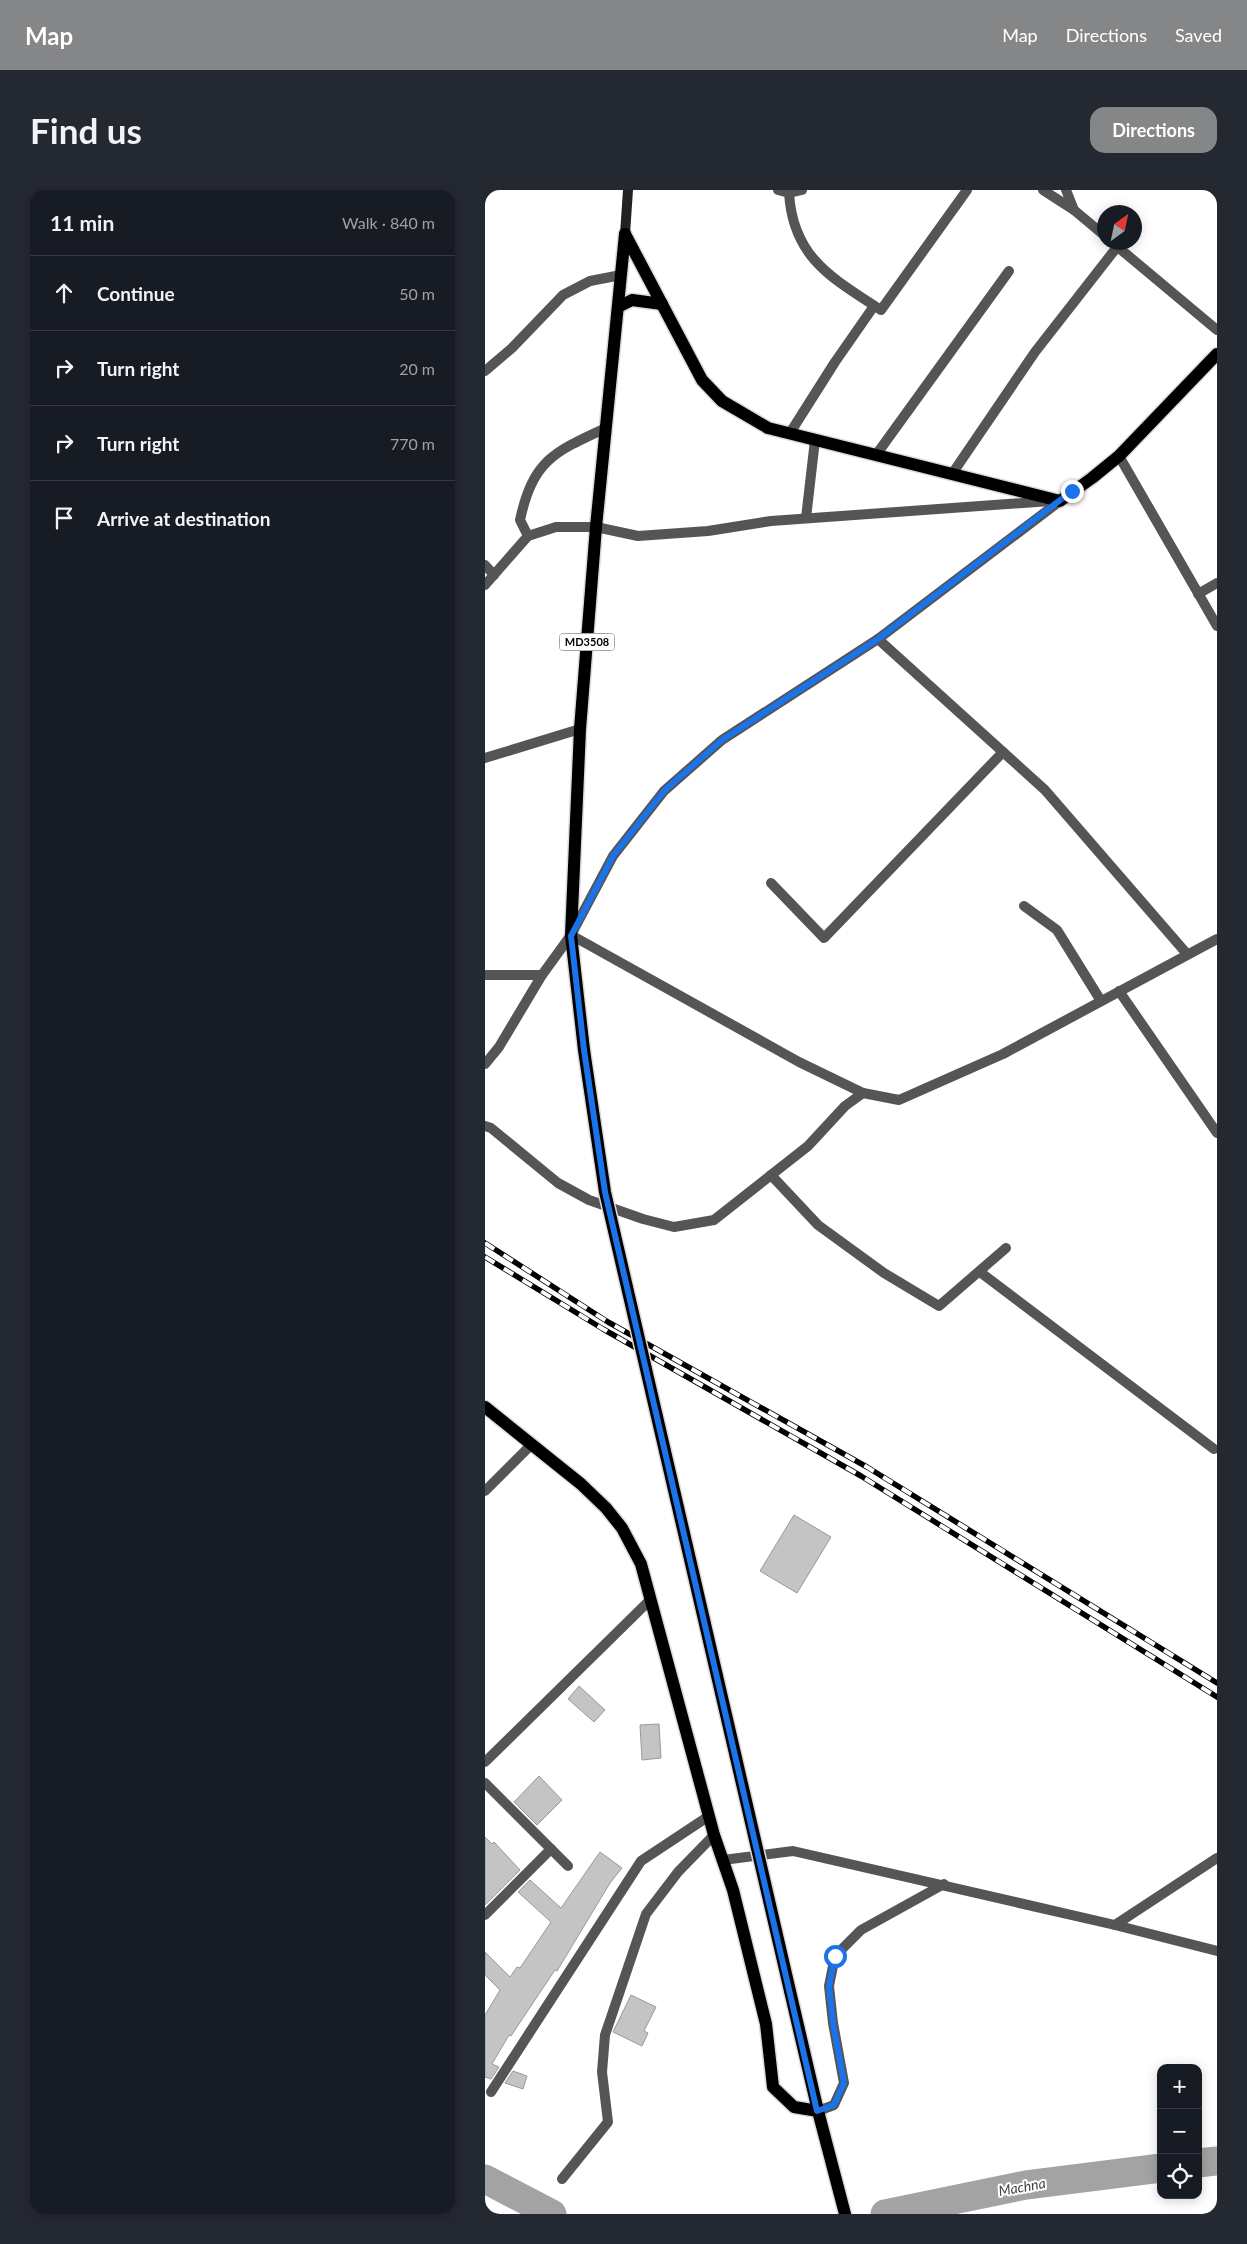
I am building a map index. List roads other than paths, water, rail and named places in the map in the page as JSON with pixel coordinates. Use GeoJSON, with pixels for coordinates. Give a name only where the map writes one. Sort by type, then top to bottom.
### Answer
{"type":"FeatureCollection","features":[{"type":"Feature","properties":{"kind":"main road","name":"MD3508"},"geometry":{"type":"LineString","coordinates":[[628,190],[596,527],[580,729],[571,936],[584,1050],[605,1192],[817,2111],[838,2182],[845,2214]]}},
{"type":"Feature","properties":{"kind":"main road"},"geometry":{"type":"LineString","coordinates":[[625,234],[702,380],[722,402],[768,428],[1060,501],[1093,478],[1119,456],[1217,354]]}},
{"type":"Feature","properties":{"kind":"main road"},"geometry":{"type":"LineString","coordinates":[[618,307],[632,300],[662,304]]}},
{"type":"Feature","properties":{"kind":"main road"},"geometry":{"type":"LineString","coordinates":[[485,1407],[581,1484],[606,1508],[622,1528],[641,1564],[714,1835],[733,1890],[766,2024],[773,2086],[794,2107],[817,2111]]}},
{"type":"Feature","properties":{"kind":"street"},"geometry":{"type":"LineString","coordinates":[[778,190],[789,194],[803,190]]}},
{"type":"Feature","properties":{"kind":"street"},"geometry":{"type":"LineString","coordinates":[[789,194],[790,215],[806,252],[835,280],[881,310],[967,190]]}},
{"type":"Feature","properties":{"kind":"street"},"geometry":{"type":"LineString","coordinates":[[1043,190],[1074,210],[1097,229]]}},
{"type":"Feature","properties":{"kind":"street"},"geometry":{"type":"LineString","coordinates":[[1066,190],[1074,210]]}},
{"type":"Feature","properties":{"kind":"street"},"geometry":{"type":"LineString","coordinates":[[952,474],[1035,352],[1111,250]]}},
{"type":"Feature","properties":{"kind":"street"},"geometry":{"type":"LineString","coordinates":[[1121,250],[1217,330]]}},
{"type":"Feature","properties":{"kind":"street"},"geometry":{"type":"LineString","coordinates":[[876,455],[1009,271]]}},
{"type":"Feature","properties":{"kind":"street"},"geometry":{"type":"LineString","coordinates":[[485,371],[512,348],[563,295],[590,280],[621,274]]}},
{"type":"Feature","properties":{"kind":"street"},"geometry":{"type":"LineString","coordinates":[[790,434],[835,362],[874,306]]}},
{"type":"Feature","properties":{"kind":"street"},"geometry":{"type":"LineString","coordinates":[[528,536],[520,520],[533,478],[546,461],[561,449],[606,428]]}},
{"type":"Feature","properties":{"kind":"street"},"geometry":{"type":"LineString","coordinates":[[806,518],[815,440]]}},
{"type":"Feature","properties":{"kind":"street"},"geometry":{"type":"LineString","coordinates":[[1119,456],[1217,626]]}},
{"type":"Feature","properties":{"kind":"street"},"geometry":{"type":"LineString","coordinates":[[485,585],[528,536],[556,527],[596,527],[639,536],[708,531],[771,521],[806,518],[1060,501]]}},
{"type":"Feature","properties":{"kind":"street"},"geometry":{"type":"LineString","coordinates":[[485,1064],[499,1047],[542,975],[571,936],[613,856],[664,791],[722,740],[878,639],[1060,501]]}},
{"type":"Feature","properties":{"kind":"street"},"geometry":{"type":"LineString","coordinates":[[485,565],[494,575]]}},
{"type":"Feature","properties":{"kind":"street"},"geometry":{"type":"LineString","coordinates":[[1198,594],[1217,583]]}},
{"type":"Feature","properties":{"kind":"street"},"geometry":{"type":"LineString","coordinates":[[878,639],[1045,790],[1187,954]]}},
{"type":"Feature","properties":{"kind":"street"},"geometry":{"type":"LineString","coordinates":[[485,758],[580,729]]}},
{"type":"Feature","properties":{"kind":"street"},"geometry":{"type":"LineString","coordinates":[[771,883],[824,938],[1003,752]]}},
{"type":"Feature","properties":{"kind":"street"},"geometry":{"type":"LineString","coordinates":[[1024,906],[1057,930],[1101,1001]]}},
{"type":"Feature","properties":{"kind":"street"},"geometry":{"type":"LineString","coordinates":[[571,936],[799,1062],[863,1093],[899,1100],[1003,1054],[1217,939]]}},
{"type":"Feature","properties":{"kind":"street"},"geometry":{"type":"LineString","coordinates":[[485,975],[542,975]]}},
{"type":"Feature","properties":{"kind":"street"},"geometry":{"type":"LineString","coordinates":[[1119,991],[1217,1133]]}},
{"type":"Feature","properties":{"kind":"street"},"geometry":{"type":"LineString","coordinates":[[485,1126],[491,1128],[558,1183],[589,1200],[643,1219],[674,1227],[714,1220],[808,1146],[845,1106],[863,1093]]}},
{"type":"Feature","properties":{"kind":"street"},"geometry":{"type":"LineString","coordinates":[[771,1174],[819,1225],[884,1273],[939,1306],[1006,1248]]}},
{"type":"Feature","properties":{"kind":"street"},"geometry":{"type":"LineString","coordinates":[[980,1272],[1214,1449]]}},
{"type":"Feature","properties":{"kind":"street"},"geometry":{"type":"LineString","coordinates":[[485,1491],[531,1445]]}},
{"type":"Feature","properties":{"kind":"street"},"geometry":{"type":"LineString","coordinates":[[485,1762],[650,1600]]}},
{"type":"Feature","properties":{"kind":"street"},"geometry":{"type":"LineString","coordinates":[[485,1783],[569,1866]]}},
{"type":"Feature","properties":{"kind":"street"},"geometry":{"type":"LineString","coordinates":[[491,2092],[641,1861],[709,1816]]}},
{"type":"Feature","properties":{"kind":"street"},"geometry":{"type":"LineString","coordinates":[[562,2179],[607,2122],[602,2072],[605,2035],[646,1914],[679,1872],[714,1835]]}},
{"type":"Feature","properties":{"kind":"street"},"geometry":{"type":"LineString","coordinates":[[485,1915],[551,1849]]}},
{"type":"Feature","properties":{"kind":"street"},"geometry":{"type":"LineString","coordinates":[[723,1860],[793,1851],[943,1884],[1217,1951]]}},
{"type":"Feature","properties":{"kind":"street"},"geometry":{"type":"LineString","coordinates":[[1115,1925],[1217,1858]]}},
{"type":"Feature","properties":{"kind":"street"},"geometry":{"type":"LineString","coordinates":[[817,2111],[834,2105],[844,2083],[833,2023],[829,1986],[835,1956],[861,1930],[943,1884]]}},
{"type":"Feature","properties":{"kind":"waterway","name":"Machna"},"geometry":{"type":"LineString","coordinates":[[1202,2163],[1217,2161]]}},
{"type":"Feature","properties":{"kind":"waterway","name":"Machna"},"geometry":{"type":"LineString","coordinates":[[885,2214],[1026,2185],[1157,2169]]}},
{"type":"Feature","properties":{"kind":"waterway","name":"Machna"},"geometry":{"type":"LineString","coordinates":[[485,2179],[552,2214]]}},
{"type":"Feature","properties":{"kind":"railway"},"geometry":{"type":"LineString","coordinates":[[485,1243],[608,1322],[867,1467],[1217,1683]]}},
{"type":"Feature","properties":{"kind":"railway"},"geometry":{"type":"LineString","coordinates":[[485,1257],[603,1329],[861,1476],[1217,1697]]}}]}
